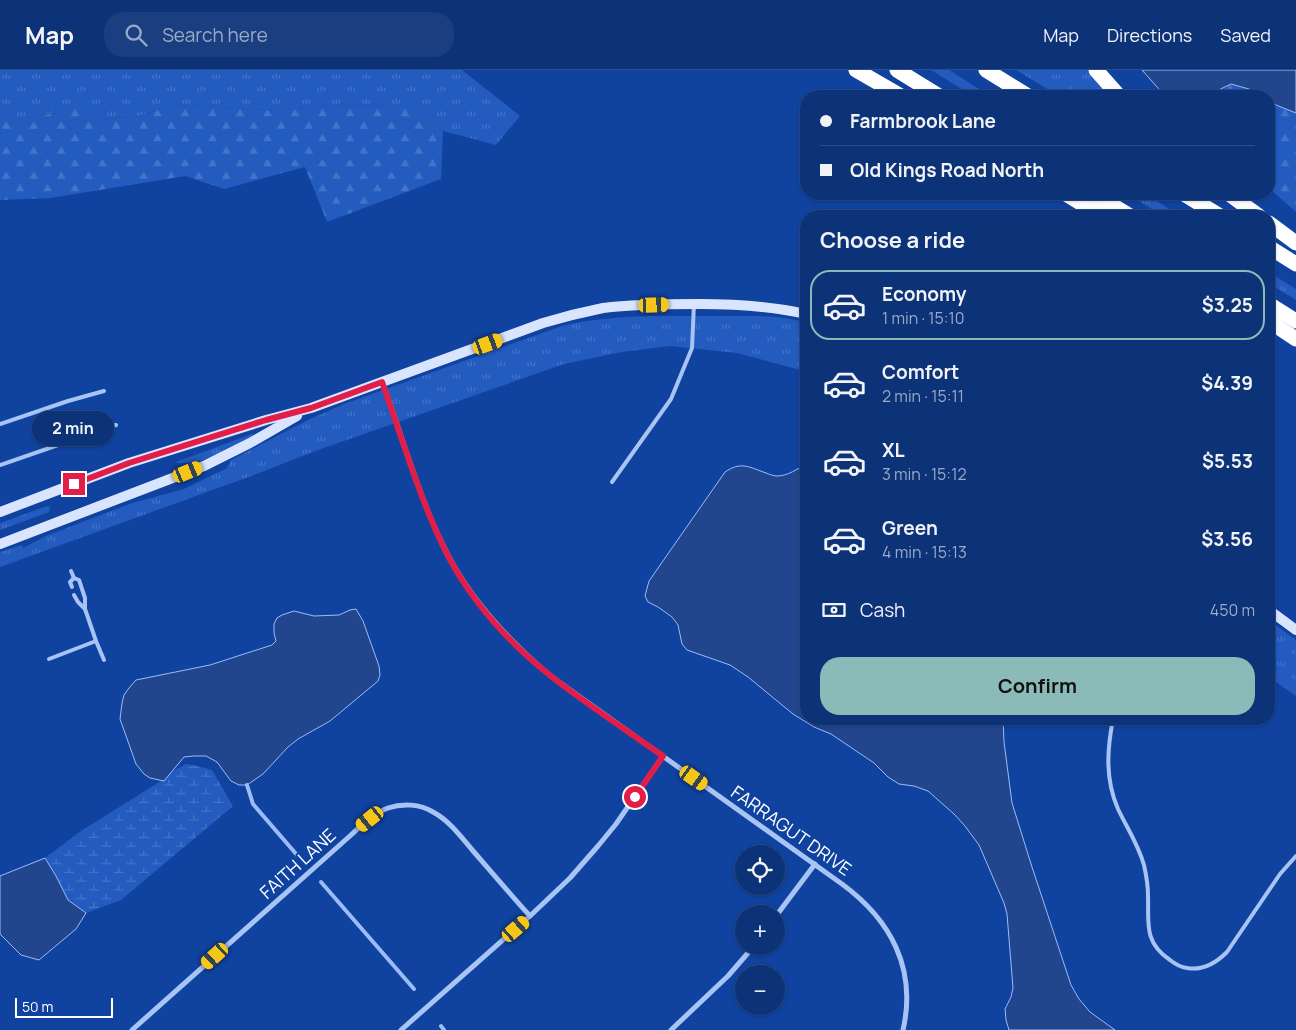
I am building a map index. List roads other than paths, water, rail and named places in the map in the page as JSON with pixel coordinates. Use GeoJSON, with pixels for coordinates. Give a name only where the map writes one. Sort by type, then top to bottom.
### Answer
{"type":"FeatureCollection","features":[{"type":"Feature","properties":{"kind":"highway"},"geometry":{"type":"LineString","coordinates":[[856,70],[891,90]]}},
{"type":"Feature","properties":{"kind":"highway"},"geometry":{"type":"LineString","coordinates":[[897,70],[929,90]]}},
{"type":"Feature","properties":{"kind":"highway"},"geometry":{"type":"LineString","coordinates":[[986,70],[1018,90]]}},
{"type":"Feature","properties":{"kind":"highway"},"geometry":{"type":"LineString","coordinates":[[1096,70],[1114,90]]}},
{"type":"Feature","properties":{"kind":"highway"},"geometry":{"type":"LineString","coordinates":[[1076,200],[1092,210]]}},
{"type":"Feature","properties":{"kind":"highway"},"geometry":{"type":"LineString","coordinates":[[1104,200],[1120,210]]}},
{"type":"Feature","properties":{"kind":"highway"},"geometry":{"type":"LineString","coordinates":[[1194,200],[1210,210]]}},
{"type":"Feature","properties":{"kind":"highway"},"geometry":{"type":"LineString","coordinates":[[1237,200],[1251,210]]}},
{"type":"Feature","properties":{"kind":"highway"},"geometry":{"type":"LineString","coordinates":[[1275,227],[1296,243]]}},
{"type":"Feature","properties":{"kind":"highway"},"geometry":{"type":"LineString","coordinates":[[1275,251],[1296,264]]}},
{"type":"Feature","properties":{"kind":"highway"},"geometry":{"type":"LineString","coordinates":[[1275,308],[1296,321]]}},
{"type":"Feature","properties":{"kind":"highway"},"geometry":{"type":"LineString","coordinates":[[1275,324],[1296,339]]}},
{"type":"Feature","properties":{"kind":"street"},"geometry":{"type":"LineString","coordinates":[[0,512],[129,463],[266,420],[311,408],[565,317],[620,306],[694,304],[766,307],[800,313]]}},
{"type":"Feature","properties":{"kind":"street","name":"FARRAGUT DRIVE"},"geometry":{"type":"LineString","coordinates":[[382,382],[434,527],[449,557],[470,591],[502,632],[552,677],[852,890],[868,905],[882,921],[894,941],[902,966],[906,1003],[903,1030]]}},
{"type":"Feature","properties":{"kind":"street"},"geometry":{"type":"LineString","coordinates":[[0,544],[204,466],[250,443],[311,408]]}},
{"type":"Feature","properties":{"kind":"street"},"geometry":{"type":"LineString","coordinates":[[1275,614],[1296,630]]}},
{"type":"Feature","properties":{"kind":"street"},"geometry":{"type":"LineString","coordinates":[[401,1030],[556,893],[588,859],[616,824],[663,756]]}},
{"type":"Feature","properties":{"kind":"street","name":"FAITH LANE"},"geometry":{"type":"LineString","coordinates":[[132,1030],[360,827],[387,809],[413,805],[427,809],[440,816],[530,916]]}},
{"type":"Feature","properties":{"kind":"street"},"geometry":{"type":"LineString","coordinates":[[784,905],[815,864]]}},
{"type":"Feature","properties":{"kind":"street"},"geometry":{"type":"LineString","coordinates":[[671,1030],[728,976],[746,955]]}},
{"type":"Feature","properties":{"kind":"lane"},"geometry":{"type":"LineString","coordinates":[[612,482],[671,399],[692,348],[694,304]]}},
{"type":"Feature","properties":{"kind":"lane"},"geometry":{"type":"LineString","coordinates":[[0,424],[104,391]]}},
{"type":"Feature","properties":{"kind":"lane"},"geometry":{"type":"LineString","coordinates":[[0,465],[116,425]]}},
{"type":"Feature","properties":{"kind":"lane"},"geometry":{"type":"LineString","coordinates":[[71,572],[74,578],[78,580],[86,598],[85,609],[104,660]]}},
{"type":"Feature","properties":{"kind":"lane"},"geometry":{"type":"LineString","coordinates":[[72,588],[70,582],[74,578]]}},
{"type":"Feature","properties":{"kind":"lane"},"geometry":{"type":"LineString","coordinates":[[74,595],[85,609]]}},
{"type":"Feature","properties":{"kind":"lane"},"geometry":{"type":"LineString","coordinates":[[49,659],[96,641]]}},
{"type":"Feature","properties":{"kind":"lane"},"geometry":{"type":"LineString","coordinates":[[1112,725],[1108,755],[1110,782],[1118,809],[1137,845],[1144,866],[1148,895],[1147,923],[1151,938],[1155,946],[1166,957],[1179,966],[1194,969],[1216,962],[1227,952],[1280,874],[1296,856]]}},
{"type":"Feature","properties":{"kind":"waterway"},"geometry":{"type":"LineString","coordinates":[[247,785],[253,804],[297,855]]}},
{"type":"Feature","properties":{"kind":"waterway"},"geometry":{"type":"LineString","coordinates":[[321,882],[414,989]]}},
{"type":"Feature","properties":{"kind":"waterway"},"geometry":{"type":"LineString","coordinates":[[441,1026],[444,1030]]}}]}
